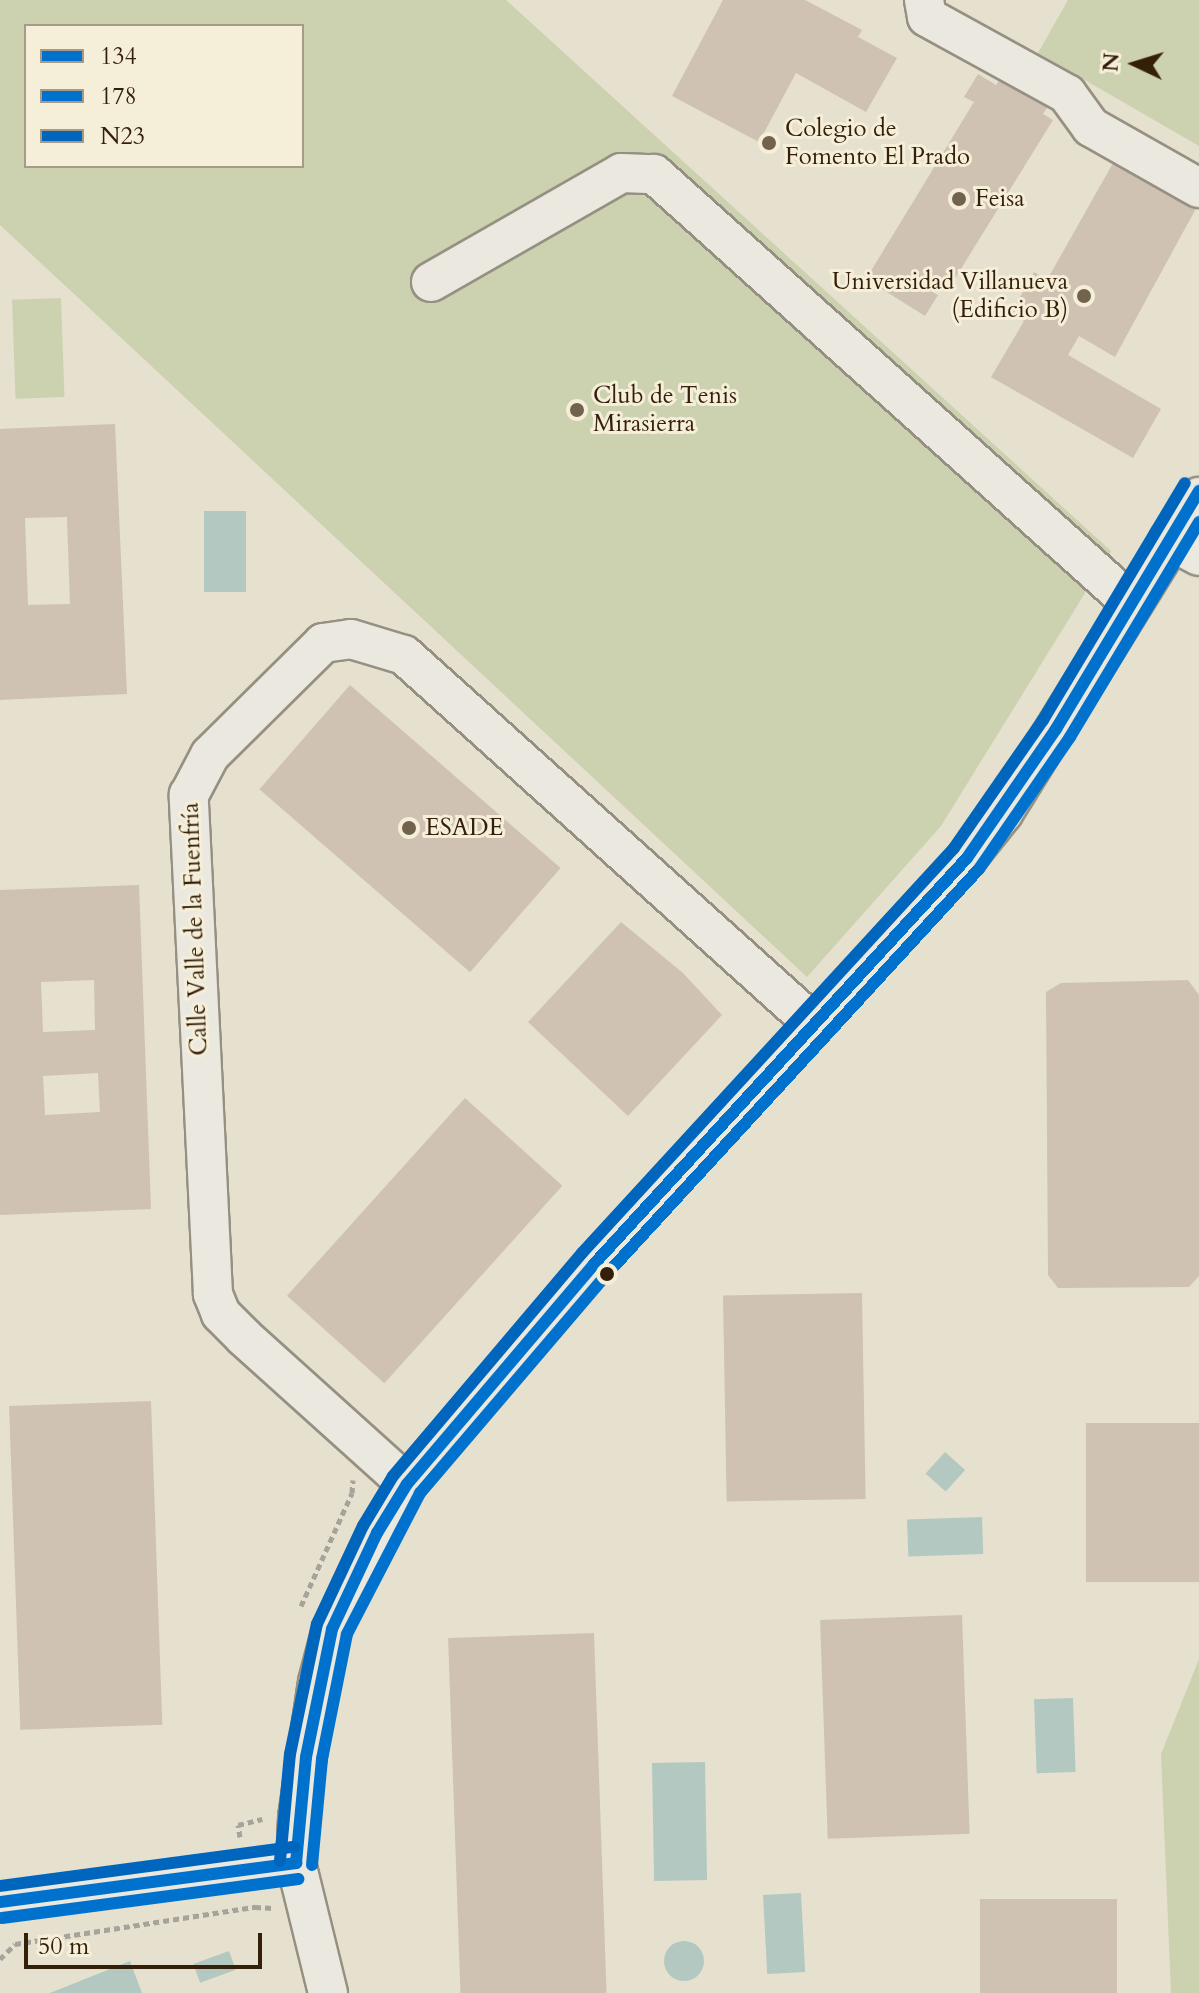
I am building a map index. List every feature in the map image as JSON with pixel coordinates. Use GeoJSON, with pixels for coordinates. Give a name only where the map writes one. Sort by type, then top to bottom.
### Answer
{"type":"FeatureCollection","features":[{"type":"Feature","properties":{"kind":"street"},"geometry":{"type":"LineString","coordinates":[[924,0],[927,17],[1067,94],[1091,127],[1199,188]]}},
{"type":"Feature","properties":{"kind":"street"},"geometry":{"type":"LineString","coordinates":[[431,282],[621,173],[654,174],[1132,604]]}},
{"type":"Feature","properties":{"kind":"street"},"geometry":{"type":"LineString","coordinates":[[328,1993],[296,1863],[306,1757],[332,1629],[377,1533],[407,1484],[594,1264],[1003,813],[1132,604],[1184,548],[1197,498]]}},
{"type":"Feature","properties":{"kind":"street","name":"Calle Valle de la Fuenfría"},"geometry":{"type":"LineString","coordinates":[[407,1484],[244,1337],[221,1314],[213,1294],[189,795],[210,755],[323,643],[351,639],[404,655],[814,1024]]}},
{"type":"Feature","properties":{"kind":"street"},"geometry":{"type":"LineString","coordinates":[[0,1902],[296,1863]]}},
{"type":"Feature","properties":{"kind":"path"},"geometry":{"type":"LineString","coordinates":[[0,1959],[15,1944],[255,1907],[278,1909]]}},
{"type":"Feature","properties":{"kind":"green space","name":"Club de Tenis Mirasierra"},"geometry":{"type":"Polygon","coordinates":[[[0,0],[506,0],[1111,551],[941,826],[807,977],[0,225],[0,0]]]}},
{"type":"Feature","properties":{"kind":"green space"},"geometry":{"type":"Polygon","coordinates":[[[1068,0],[1199,0],[1199,146],[1038,53],[1068,0]]]}},
{"type":"Feature","properties":{"kind":"green space"},"geometry":{"type":"Polygon","coordinates":[[[61,298],[64,397],[15,399],[12,300],[61,298]]]}},
{"type":"Feature","properties":{"kind":"green space"},"geometry":{"type":"Polygon","coordinates":[[[1199,1659],[1199,1993],[1171,1993],[1161,1754],[1199,1659]]]}},
{"type":"Feature","properties":{"kind":"water"},"geometry":{"type":"Polygon","coordinates":[[[204,511],[246,511],[246,592],[204,592],[204,511]]]}},
{"type":"Feature","properties":{"kind":"water"},"geometry":{"type":"Polygon","coordinates":[[[945,1452],[965,1470],[946,1492],[926,1474],[945,1452]]]}},
{"type":"Feature","properties":{"kind":"water"},"geometry":{"type":"Polygon","coordinates":[[[982,1517],[983,1554],[908,1557],[907,1520],[982,1517]]]}},
{"type":"Feature","properties":{"kind":"water"},"geometry":{"type":"Polygon","coordinates":[[[1073,1698],[1076,1772],[1037,1773],[1034,1699],[1073,1698]]]}},
{"type":"Feature","properties":{"kind":"water"},"geometry":{"type":"Polygon","coordinates":[[[705,1762],[707,1880],[654,1881],[652,1763],[705,1762]]]}},
{"type":"Feature","properties":{"kind":"water"},"geometry":{"type":"Polygon","coordinates":[[[801,1893],[805,1972],[767,1974],[763,1895],[801,1893]]]}},
{"type":"Feature","properties":{"kind":"water"},"geometry":{"type":"Polygon","coordinates":[[[684,1941],[698,1947],[704,1961],[698,1975],[684,1981],[670,1975],[664,1961],[670,1947],[684,1941]]]}},
{"type":"Feature","properties":{"kind":"water"},"geometry":{"type":"Polygon","coordinates":[[[229,1951],[236,1970],[200,1983],[193,1964],[229,1951]]]}},
{"type":"Feature","properties":{"kind":"water"},"geometry":{"type":"Polygon","coordinates":[[[130,1961],[142,1993],[50,1993],[130,1961]]]}},
{"type":"Feature","properties":{"kind":"building"},"geometry":{"type":"Polygon","coordinates":[[[723,0],[805,0],[862,30],[858,37],[897,58],[866,112],[796,73],[759,142],[672,96],[723,0]]]}},
{"type":"Feature","properties":{"kind":"building","name":"Feisa"},"geometry":{"type":"Polygon","coordinates":[[[978,74],[996,85],[1003,74],[1050,103],[1043,114],[1053,120],[946,293],[930,283],[927,289],[938,295],[925,316],[866,279],[974,102],[964,97],[978,74]]]}},
{"type":"Feature","properties":{"kind":"building","name":"Universidad Villanueva (Edificio B)"},"geometry":{"type":"Polygon","coordinates":[[[1117,156],[1199,203],[1115,357],[1079,336],[1068,355],[1161,409],[1133,458],[991,377],[1024,321],[1011,313],[1034,272],[1047,280],[1117,156]]]}},
{"type":"Feature","properties":{"kind":"building"},"geometry":{"type":"Polygon","coordinates":[[[115,424],[127,694],[0,700],[0,429],[115,424]],[[67,517],[25,518],[28,605],[70,604],[67,517]]]}},
{"type":"Feature","properties":{"kind":"building","name":"ESADE"},"geometry":{"type":"Polygon","coordinates":[[[350,685],[561,868],[470,972],[259,789],[350,685]]]}},
{"type":"Feature","properties":{"kind":"building"},"geometry":{"type":"Polygon","coordinates":[[[139,885],[151,1209],[0,1215],[0,890],[139,885]],[[94,980],[41,982],[43,1032],[95,1030],[94,980]],[[98,1073],[43,1076],[45,1115],[100,1112],[98,1073]]]}},
{"type":"Feature","properties":{"kind":"building"},"geometry":{"type":"Polygon","coordinates":[[[621,922],[683,973],[722,1015],[628,1116],[528,1022],[621,922]]]}},
{"type":"Feature","properties":{"kind":"building"},"geometry":{"type":"Polygon","coordinates":[[[1188,980],[1199,995],[1199,1276],[1189,1287],[1058,1288],[1048,1275],[1046,992],[1061,983],[1188,980]]]}},
{"type":"Feature","properties":{"kind":"building"},"geometry":{"type":"Polygon","coordinates":[[[465,1098],[562,1186],[384,1383],[287,1296],[465,1098]]]}},
{"type":"Feature","properties":{"kind":"building"},"geometry":{"type":"Polygon","coordinates":[[[862,1293],[866,1499],[727,1501],[723,1295],[862,1293]]]}},
{"type":"Feature","properties":{"kind":"building"},"geometry":{"type":"Polygon","coordinates":[[[151,1401],[162,1725],[20,1730],[9,1406],[151,1401]]]}},
{"type":"Feature","properties":{"kind":"building"},"geometry":{"type":"Polygon","coordinates":[[[1086,1423],[1199,1423],[1199,1582],[1086,1582],[1086,1423]]]}},
{"type":"Feature","properties":{"kind":"building"},"geometry":{"type":"Polygon","coordinates":[[[962,1615],[970,1834],[828,1839],[820,1620],[962,1615]]]}},
{"type":"Feature","properties":{"kind":"building"},"geometry":{"type":"Polygon","coordinates":[[[594,1633],[607,1993],[460,1993],[448,1638],[594,1633]]]}},
{"type":"Feature","properties":{"kind":"building"},"geometry":{"type":"Polygon","coordinates":[[[980,1899],[1117,1899],[1117,1993],[980,1993],[980,1899]]]}},
{"type":"Feature","properties":{"kind":"transit line","name":"N23"},"geometry":{"type":"LineString","coordinates":[[280,1861],[290,1754],[317,1624],[363,1526],[393,1476],[582,1253],[954,848],[1043,720],[1185,483]]}},
{"type":"Feature","properties":{"kind":"transit line","name":"134"},"geometry":{"type":"LineString","coordinates":[[296,1863],[306,1757],[332,1629],[377,1533],[407,1484],[594,1264],[967,858],[1056,729],[1199,491]]}},
{"type":"Feature","properties":{"kind":"transit line","name":"178"},"geometry":{"type":"LineString","coordinates":[[312,1865],[322,1759],[347,1634],[420,1493],[606,1275],[979,869],[1070,737],[1199,522]]}},
{"type":"Feature","properties":{"kind":"transit line","name":"N23"},"geometry":{"type":"LineString","coordinates":[[0,1886],[294,1847]]}},
{"type":"Feature","properties":{"kind":"transit line","name":"134"},"geometry":{"type":"LineString","coordinates":[[0,1902],[296,1863]]}},
{"type":"Feature","properties":{"kind":"transit line","name":"178"},"geometry":{"type":"LineString","coordinates":[[2,1918],[298,1879]]}},
{"type":"Feature","properties":{"kind":"place","name":"Colegio de Fomento El Prado"},"geometry":{"type":"Point","coordinates":[769,143]}},
{"type":"Feature","properties":{"kind":"place","name":"Feisa"},"geometry":{"type":"Point","coordinates":[959,199]}},
{"type":"Feature","properties":{"kind":"place","name":"Universidad Villanueva (Edificio B)"},"geometry":{"type":"Point","coordinates":[1084,296]}},
{"type":"Feature","properties":{"kind":"place","name":"Club de Tenis Mirasierra"},"geometry":{"type":"Point","coordinates":[577,410]}},
{"type":"Feature","properties":{"kind":"place","name":"ESADE"},"geometry":{"type":"Point","coordinates":[409,828]}}]}
